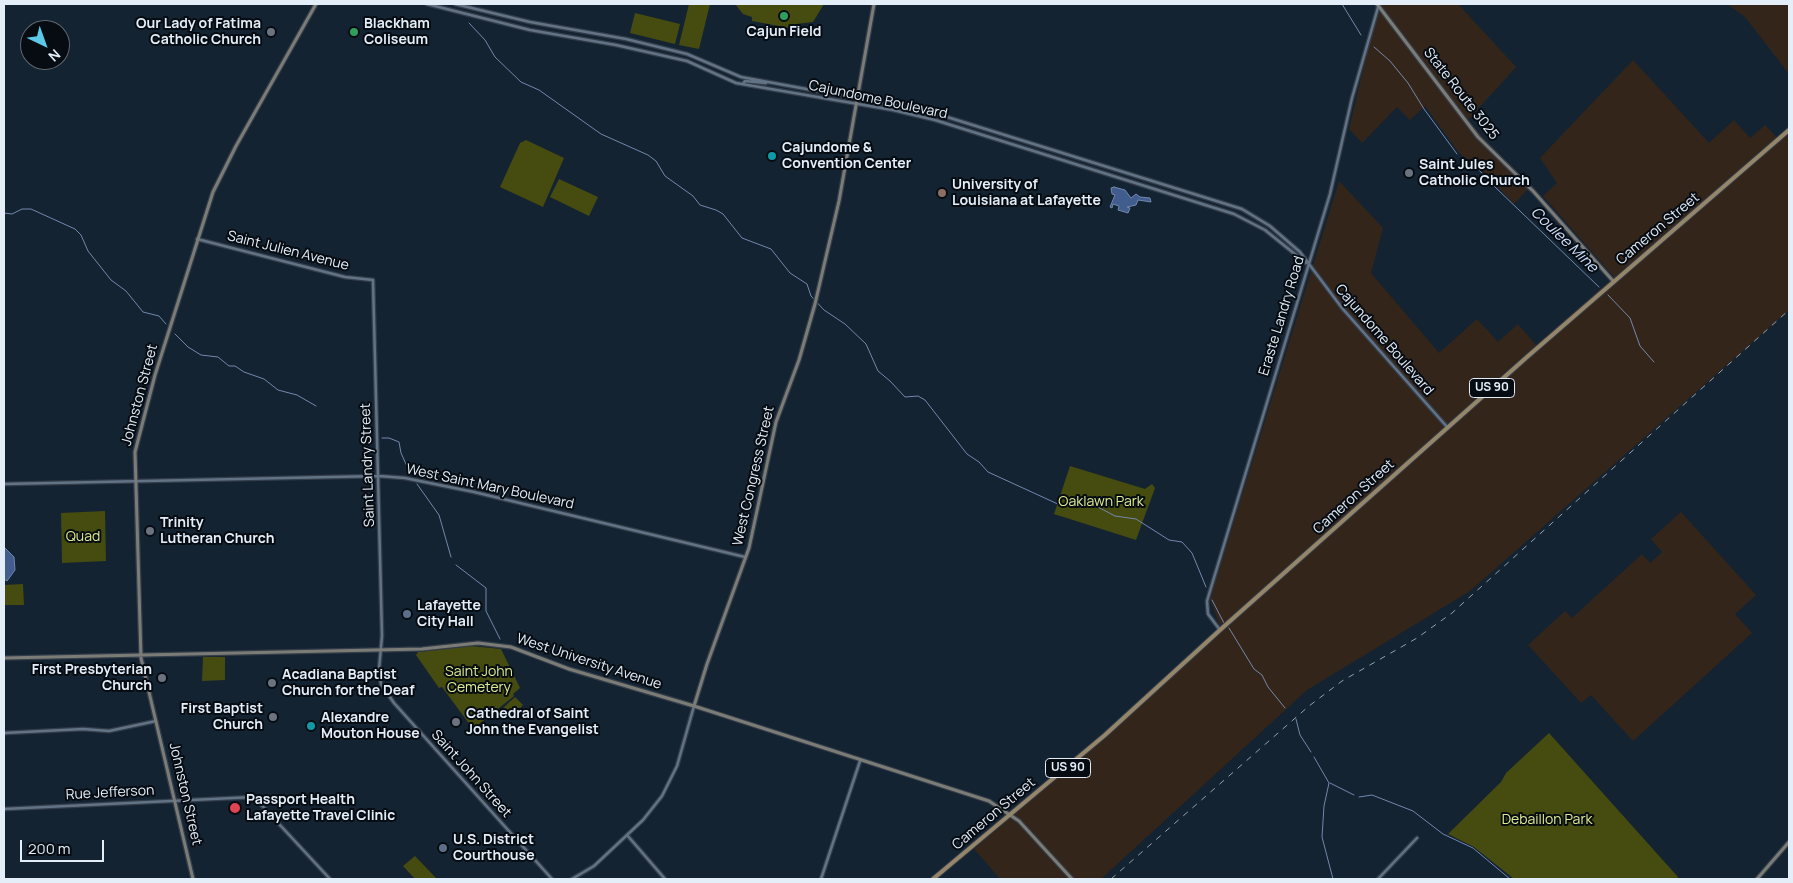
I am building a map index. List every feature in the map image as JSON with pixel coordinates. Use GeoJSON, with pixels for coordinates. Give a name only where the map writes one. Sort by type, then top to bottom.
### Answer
{"type":"FeatureCollection","features":[{"type":"Feature","properties":{"kind":"main road","name":"Johnston Street"},"geometry":{"type":"LineString","coordinates":[[193,879],[141,654],[135,455],[141,425],[198,239],[223,171],[316,4]]}},
{"type":"Feature","properties":{"kind":"main road","name":"West Congress Street"},"geometry":{"type":"LineString","coordinates":[[694,706],[707,664],[746,557],[776,422],[802,352],[815,304],[839,200],[874,4]]}},
{"type":"Feature","properties":{"kind":"main road","name":"State Route 3025"},"geometry":{"type":"LineString","coordinates":[[1378,4],[1472,130],[1538,196],[1614,282]]}},
{"type":"Feature","properties":{"kind":"main road","name":"Cameron Street"},"geometry":{"type":"LineString","coordinates":[[933,879],[1106,736],[1220,630],[1789,130]]}},
{"type":"Feature","properties":{"kind":"main road","name":"West University Avenue"},"geometry":{"type":"LineString","coordinates":[[4,658],[422,649],[478,643],[506,646],[603,680],[694,706],[984,800],[1012,815],[1072,879]]}},
{"type":"Feature","properties":{"kind":"main road"},"geometry":{"type":"LineString","coordinates":[[1758,879],[1789,842]]}},
{"type":"Feature","properties":{"kind":"street","name":"Cajundome Boulevard"},"geometry":{"type":"LineString","coordinates":[[427,4],[517,26],[622,46],[687,61],[724,78],[743,84],[935,120],[1221,209],[1265,230],[1308,264]]}},
{"type":"Feature","properties":{"kind":"street","name":"Cajundome Boulevard"},"geometry":{"type":"LineString","coordinates":[[455,4],[518,19],[626,39],[687,54],[736,76],[944,115],[1228,204],[1256,216],[1279,232],[1302,254],[1342,308],[1448,428]]}},
{"type":"Feature","properties":{"kind":"street","name":"Eraste Landry Road"},"geometry":{"type":"LineString","coordinates":[[1220,630],[1208,614],[1207,601],[1338,167],[1352,98],[1378,4]]}},
{"type":"Feature","properties":{"kind":"street"},"geometry":{"type":"LineString","coordinates":[[517,26],[518,19]]}},
{"type":"Feature","properties":{"kind":"street"},"geometry":{"type":"LineString","coordinates":[[743,84],[744,81],[778,83]]}},
{"type":"Feature","properties":{"kind":"street","name":"Saint Julien Avenue"},"geometry":{"type":"LineString","coordinates":[[198,239],[345,277],[373,280]]}},
{"type":"Feature","properties":{"kind":"street","name":"Saint Landry Street"},"geometry":{"type":"LineString","coordinates":[[373,280],[372,313],[379,476],[381,650]]}},
{"type":"Feature","properties":{"kind":"street","name":"West Saint Mary Boulevard"},"geometry":{"type":"LineString","coordinates":[[4,484],[379,476],[405,478],[466,490],[746,557]]}},
{"type":"Feature","properties":{"kind":"street","name":"Saint John Street"},"geometry":{"type":"LineString","coordinates":[[381,650],[379,674],[382,687],[387,696],[552,879]]}},
{"type":"Feature","properties":{"kind":"street","name":"West Congress Street"},"geometry":{"type":"LineString","coordinates":[[572,879],[594,866],[648,814],[665,792],[677,766],[694,706]]}},
{"type":"Feature","properties":{"kind":"street"},"geometry":{"type":"LineString","coordinates":[[4,733],[82,729],[109,731],[156,721]]}},
{"type":"Feature","properties":{"kind":"street"},"geometry":{"type":"LineString","coordinates":[[821,879],[860,760]]}},
{"type":"Feature","properties":{"kind":"street","name":"Rue Jefferson"},"geometry":{"type":"LineString","coordinates":[[4,809],[174,800],[256,798],[330,879]]}},
{"type":"Feature","properties":{"kind":"street"},"geometry":{"type":"LineString","coordinates":[[627,835],[665,879]]}},
{"type":"Feature","properties":{"kind":"street"},"geometry":{"type":"LineString","coordinates":[[1378,879],[1417,838]]}},
{"type":"Feature","properties":{"kind":"shaded area"},"geometry":{"type":"Polygon","coordinates":[[[1377,4],[1458,4],[1516,67],[1468,120],[1528,189],[1514,204],[1480,168],[1459,153],[1425,106],[1410,120],[1397,107],[1362,143],[1349,129],[1377,4]]]}},
{"type":"Feature","properties":{"kind":"shaded area"},"geometry":{"type":"Polygon","coordinates":[[[1727,4],[1789,4],[1789,74],[1745,17],[1727,4]]]}},
{"type":"Feature","properties":{"kind":"shaded area"},"geometry":{"type":"Polygon","coordinates":[[[1633,60],[1709,143],[1734,120],[1750,138],[1765,125],[1780,141],[1789,133],[1789,310],[1470,591],[1307,690],[1101,879],[1000,879],[974,849],[1222,632],[1210,599],[1339,181],[1383,228],[1371,273],[1439,353],[1477,319],[1498,342],[1518,324],[1536,345],[1614,277],[1543,196],[1557,183],[1540,158],[1633,60]]]}},
{"type":"Feature","properties":{"kind":"shaded area"},"geometry":{"type":"Polygon","coordinates":[[[1681,512],[1756,595],[1735,614],[1752,633],[1633,741],[1591,695],[1581,703],[1528,645],[1565,611],[1572,618],[1642,554],[1650,563],[1662,552],[1651,539],[1681,512]]]}},
{"type":"Feature","properties":{"kind":"green space"},"geometry":{"type":"Polygon","coordinates":[[[689,4],[710,4],[699,49],[679,45],[689,4]]]}},
{"type":"Feature","properties":{"kind":"green space","name":"Cajun Field"},"geometry":{"type":"Polygon","coordinates":[[[735,4],[824,4],[813,22],[796,24],[795,29],[752,21],[752,17],[743,14],[735,4]]]}},
{"type":"Feature","properties":{"kind":"green space"},"geometry":{"type":"Polygon","coordinates":[[[635,13],[680,24],[675,44],[630,33],[635,13]]]}},
{"type":"Feature","properties":{"kind":"green space"},"geometry":{"type":"Polygon","coordinates":[[[526,140],[564,158],[543,207],[500,187],[520,143],[526,140]]]}},
{"type":"Feature","properties":{"kind":"green space"},"geometry":{"type":"Polygon","coordinates":[[[559,179],[598,197],[589,216],[550,197],[559,179]]]}},
{"type":"Feature","properties":{"kind":"green space","name":"Oaklawn Park"},"geometry":{"type":"Polygon","coordinates":[[[1070,466],[1145,489],[1152,484],[1155,488],[1136,540],[1054,514],[1070,466]]]}},
{"type":"Feature","properties":{"kind":"green space","name":"Quad"},"geometry":{"type":"Polygon","coordinates":[[[105,511],[106,561],[62,563],[61,513],[105,511]]]}},
{"type":"Feature","properties":{"kind":"green space"},"geometry":{"type":"Polygon","coordinates":[[[23,584],[24,605],[4,605],[4,585],[23,584]]]}},
{"type":"Feature","properties":{"kind":"green space","name":"Saint John Cemetery"},"geometry":{"type":"Polygon","coordinates":[[[471,646],[501,649],[520,688],[513,694],[514,696],[473,729],[442,687],[439,688],[416,655],[418,652],[471,646]]]}},
{"type":"Feature","properties":{"kind":"green space"},"geometry":{"type":"Polygon","coordinates":[[[203,657],[225,657],[225,680],[202,681],[203,657]]]}},
{"type":"Feature","properties":{"kind":"green space"},"geometry":{"type":"Polygon","coordinates":[[[515,697],[523,705],[517,712],[519,715],[513,720],[503,708],[515,697]]]}},
{"type":"Feature","properties":{"kind":"green space","name":"Debaillon Park"},"geometry":{"type":"Polygon","coordinates":[[[1549,733],[1678,877],[1677,879],[1514,879],[1474,847],[1448,834],[1501,782],[1506,773],[1549,733]]]}},
{"type":"Feature","properties":{"kind":"green space"},"geometry":{"type":"Polygon","coordinates":[[[415,856],[437,879],[415,879],[403,866],[415,856]]]}},
{"type":"Feature","properties":{"kind":"water"},"geometry":{"type":"Polygon","coordinates":[[[1111,188],[1125,190],[1131,198],[1136,194],[1140,197],[1150,198],[1151,202],[1138,200],[1136,205],[1127,207],[1130,208],[1128,213],[1118,210],[1119,206],[1113,204],[1112,208],[1110,207],[1115,195],[1112,194],[1111,188]]]}},
{"type":"Feature","properties":{"kind":"water"},"geometry":{"type":"Polygon","coordinates":[[[4,547],[14,557],[15,570],[7,581],[4,579],[4,547]]]}},
{"type":"Feature","properties":{"kind":"waterway","name":"Coulee Mine"},"geometry":{"type":"LineString","coordinates":[[1342,4],[1361,35]]}},
{"type":"Feature","properties":{"kind":"waterway"},"geometry":{"type":"LineString","coordinates":[[469,23],[485,40],[495,57],[521,82],[539,90],[601,134],[648,155],[656,161],[665,176],[693,196],[700,205],[723,214],[742,238],[771,249],[790,273],[807,284],[811,296],[824,310],[845,324],[866,344],[878,371],[905,397],[918,396],[925,400],[967,454],[979,462],[988,472],[1060,505],[1096,506],[1115,516],[1136,519],[1169,540],[1182,542],[1192,553],[1206,587]]}},
{"type":"Feature","properties":{"kind":"waterway","name":"Coulee Mine"},"geometry":{"type":"LineString","coordinates":[[1374,47],[1390,61],[1408,83],[1424,109],[1457,154]]}},
{"type":"Feature","properties":{"kind":"waterway","name":"Coulee Mine"},"geometry":{"type":"LineString","coordinates":[[1462,158],[1479,170],[1490,182]]}},
{"type":"Feature","properties":{"kind":"waterway","name":"Coulee Mine"},"geometry":{"type":"LineString","coordinates":[[1494,186],[1599,287]]}},
{"type":"Feature","properties":{"kind":"waterway"},"geometry":{"type":"LineString","coordinates":[[4,213],[12,214],[22,209],[31,209],[75,229],[81,235],[88,251],[111,280],[126,291],[143,312],[159,316],[166,324]]}},
{"type":"Feature","properties":{"kind":"waterway","name":"Coulee Mine"},"geometry":{"type":"LineString","coordinates":[[1608,295],[1630,318],[1640,346],[1654,362]]}},
{"type":"Feature","properties":{"kind":"waterway"},"geometry":{"type":"LineString","coordinates":[[175,334],[188,347],[201,355],[218,357],[229,366],[235,366],[244,372],[264,379],[278,390],[297,395],[316,406]]}},
{"type":"Feature","properties":{"kind":"waterway"},"geometry":{"type":"LineString","coordinates":[[382,438],[389,438],[399,442],[401,453],[410,473]]}},
{"type":"Feature","properties":{"kind":"waterway"},"geometry":{"type":"LineString","coordinates":[[417,484],[439,515],[451,557]]}},
{"type":"Feature","properties":{"kind":"waterway"},"geometry":{"type":"LineString","coordinates":[[456,565],[486,588],[486,611],[500,639]]}},
{"type":"Feature","properties":{"kind":"waterway"},"geometry":{"type":"LineString","coordinates":[[1212,600],[1224,623]]}},
{"type":"Feature","properties":{"kind":"waterway"},"geometry":{"type":"LineString","coordinates":[[1229,628],[1254,669],[1262,675],[1268,687],[1285,708]]}},
{"type":"Feature","properties":{"kind":"waterway"},"geometry":{"type":"LineString","coordinates":[[1296,719],[1300,735],[1311,752]]}},
{"type":"Feature","properties":{"kind":"waterway"},"geometry":{"type":"LineString","coordinates":[[1314,757],[1329,783],[1324,806],[1322,837],[1333,879]]}},
{"type":"Feature","properties":{"kind":"waterway"},"geometry":{"type":"LineString","coordinates":[[1330,783],[1354,795]]}},
{"type":"Feature","properties":{"kind":"waterway"},"geometry":{"type":"LineString","coordinates":[[1359,797],[1372,795],[1413,811],[1443,834],[1473,848],[1510,879]]}},
{"type":"Feature","properties":{"kind":"railway"},"geometry":{"type":"LineString","coordinates":[[1111,879],[1309,706],[1342,681],[1417,638],[1452,613],[1789,310]]}},
{"type":"Feature","properties":{"kind":"place","name":"Cajun Field"},"geometry":{"type":"Point","coordinates":[784,16]}},
{"type":"Feature","properties":{"kind":"place","name":"Our Lady of Fatima Catholic Church"},"geometry":{"type":"Point","coordinates":[271,32]}},
{"type":"Feature","properties":{"kind":"place","name":"Blackham Coliseum"},"geometry":{"type":"Point","coordinates":[354,32]}},
{"type":"Feature","properties":{"kind":"place","name":"Cajundome & Convention Center"},"geometry":{"type":"Point","coordinates":[772,156]}},
{"type":"Feature","properties":{"kind":"place","name":"Saint Jules Catholic Church"},"geometry":{"type":"Point","coordinates":[1409,173]}},
{"type":"Feature","properties":{"kind":"place","name":"University of Louisiana at Lafayette"},"geometry":{"type":"Point","coordinates":[942,193]}},
{"type":"Feature","properties":{"kind":"place","name":"Trinity Lutheran Church"},"geometry":{"type":"Point","coordinates":[150,531]}},
{"type":"Feature","properties":{"kind":"place","name":"Lafayette City Hall"},"geometry":{"type":"Point","coordinates":[407,614]}},
{"type":"Feature","properties":{"kind":"place","name":"First Presbyterian Church"},"geometry":{"type":"Point","coordinates":[162,678]}},
{"type":"Feature","properties":{"kind":"place","name":"Acadiana Baptist Church for the Deaf"},"geometry":{"type":"Point","coordinates":[272,683]}},
{"type":"Feature","properties":{"kind":"place","name":"First Baptist Church"},"geometry":{"type":"Point","coordinates":[273,717]}},
{"type":"Feature","properties":{"kind":"place","name":"Cathedral of Saint John the Evangelist"},"geometry":{"type":"Point","coordinates":[456,722]}},
{"type":"Feature","properties":{"kind":"place","name":"Alexandre Mouton House"},"geometry":{"type":"Point","coordinates":[311,726]}},
{"type":"Feature","properties":{"kind":"place","name":"Passport Health Lafayette Travel Clinic"},"geometry":{"type":"Point","coordinates":[235,808]}},
{"type":"Feature","properties":{"kind":"place","name":"U.S. District Courthouse"},"geometry":{"type":"Point","coordinates":[443,848]}}]}
